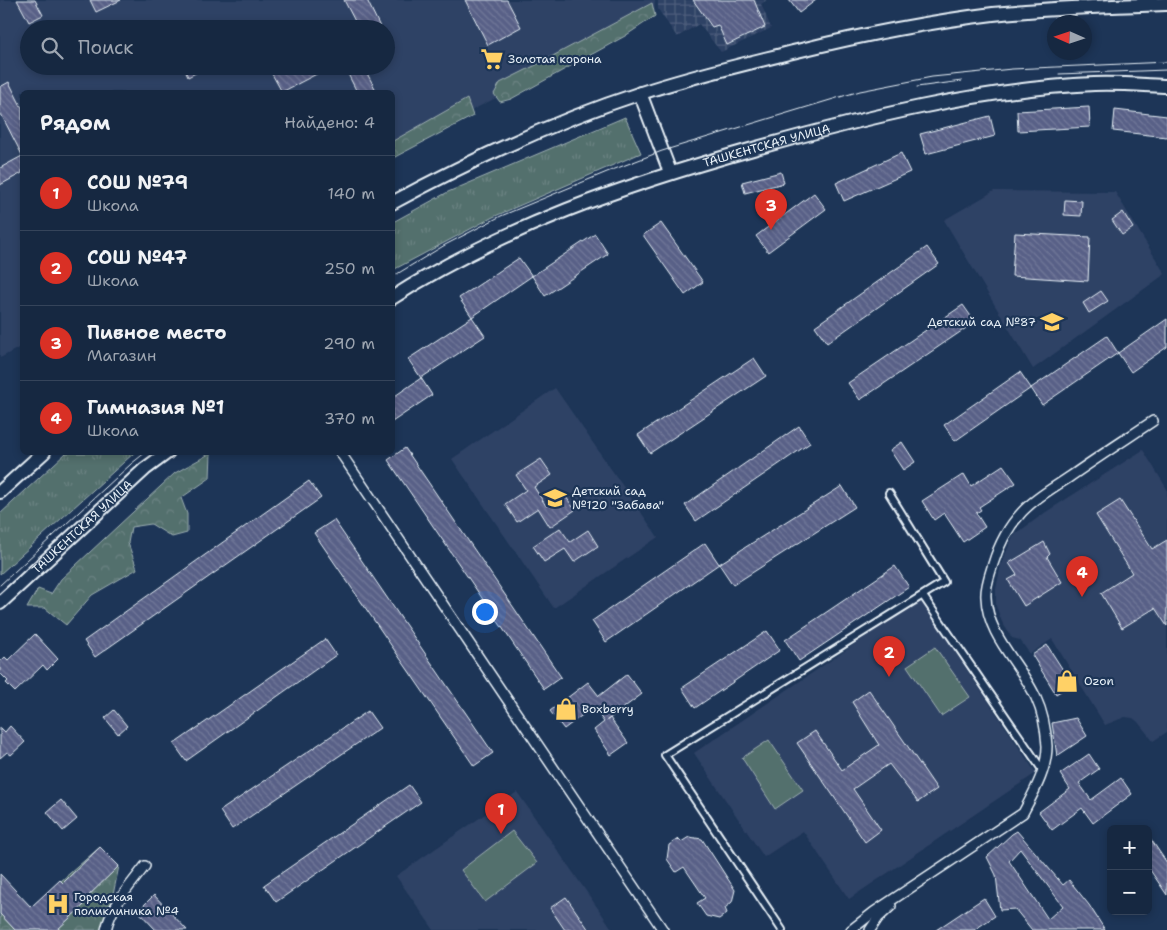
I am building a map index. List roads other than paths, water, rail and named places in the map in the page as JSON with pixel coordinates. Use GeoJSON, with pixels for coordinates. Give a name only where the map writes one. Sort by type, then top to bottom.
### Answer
{"type":"FeatureCollection","features":[{"type":"Feature","properties":{"kind":"main road"},"geometry":{"type":"LineString","coordinates":[[395,202],[513,144],[640,93],[733,66],[862,35],[926,24],[1021,12],[1167,4]]}},
{"type":"Feature","properties":{"kind":"main road","name":"ТАШКЕНТСКАЯ УЛИЦА"},"geometry":{"type":"LineString","coordinates":[[395,296],[427,275],[506,235],[559,213],[670,172],[790,138],[853,122],[982,95],[1094,84],[1167,86]]}},
{"type":"Feature","properties":{"kind":"main road"},"geometry":{"type":"LineString","coordinates":[[640,93],[670,172]]}},
{"type":"Feature","properties":{"kind":"main road"},"geometry":{"type":"LineString","coordinates":[[0,492],[41,455]]}},
{"type":"Feature","properties":{"kind":"main road","name":"ТАШКЕНТСКАЯ УЛИЦА"},"geometry":{"type":"LineString","coordinates":[[0,603],[146,469],[164,455]]}},
{"type":"Feature","properties":{"kind":"street"},"geometry":{"type":"LineString","coordinates":[[850,930],[1023,813],[1043,772],[1047,748],[1045,722],[1036,697],[995,631],[988,614],[985,596],[999,545],[1023,510],[1041,495],[1153,421]]}},
{"type":"Feature","properties":{"kind":"street"},"geometry":{"type":"LineString","coordinates":[[342,455],[663,930]]}},
{"type":"Feature","properties":{"kind":"street"},"geometry":{"type":"LineString","coordinates":[[782,930],[666,755],[944,582],[889,493]]}},
{"type":"Feature","properties":{"kind":"street"},"geometry":{"type":"LineString","coordinates":[[923,596],[1043,772]]}},
{"type":"Feature","properties":{"kind":"street"},"geometry":{"type":"LineString","coordinates":[[106,930],[108,919],[145,866]]}},
{"type":"Feature","properties":{"kind":"street"},"geometry":{"type":"LineString","coordinates":[[870,930],[878,918],[904,893]]}},
{"type":"Feature","properties":{"kind":"tram line"},"geometry":{"type":"LineString","coordinates":[[395,275],[445,245],[501,216],[607,172],[662,151],[860,91],[932,77],[1012,69],[1167,62]]}},
{"type":"Feature","properties":{"kind":"tram line"},"geometry":{"type":"LineString","coordinates":[[1059,74],[1167,70]]}},
{"type":"Feature","properties":{"kind":"tram line"},"geometry":{"type":"LineString","coordinates":[[917,87],[962,81]]}},
{"type":"Feature","properties":{"kind":"tram line"},"geometry":{"type":"LineString","coordinates":[[0,585],[142,455]]}},
{"type":"Feature","properties":{"kind":"place","name":"Золотая корона"},"geometry":{"type":"Point","coordinates":[492,59]}},
{"type":"Feature","properties":{"kind":"place","name":"Пивное место"},"geometry":{"type":"Point","coordinates":[771,230]}},
{"type":"Feature","properties":{"kind":"place","name":"Детский сад №87"},"geometry":{"type":"Point","coordinates":[1052,322]}},
{"type":"Feature","properties":{"kind":"place","name":"Детский сад №120 \"Забава\""},"geometry":{"type":"Point","coordinates":[555,498]}},
{"type":"Feature","properties":{"kind":"place","name":"Гимназия №1"},"geometry":{"type":"Point","coordinates":[1082,597]}},
{"type":"Feature","properties":{"kind":"place","name":"СОШ №47"},"geometry":{"type":"Point","coordinates":[889,677]}},
{"type":"Feature","properties":{"kind":"place","name":"Ozon"},"geometry":{"type":"Point","coordinates":[1067,681]}},
{"type":"Feature","properties":{"kind":"place","name":"Boxberry"},"geometry":{"type":"Point","coordinates":[566,709]}},
{"type":"Feature","properties":{"kind":"place","name":"СОШ №79"},"geometry":{"type":"Point","coordinates":[501,834]}},
{"type":"Feature","properties":{"kind":"place","name":"Городская поликлиника №4"},"geometry":{"type":"Point","coordinates":[58,904]}}]}
